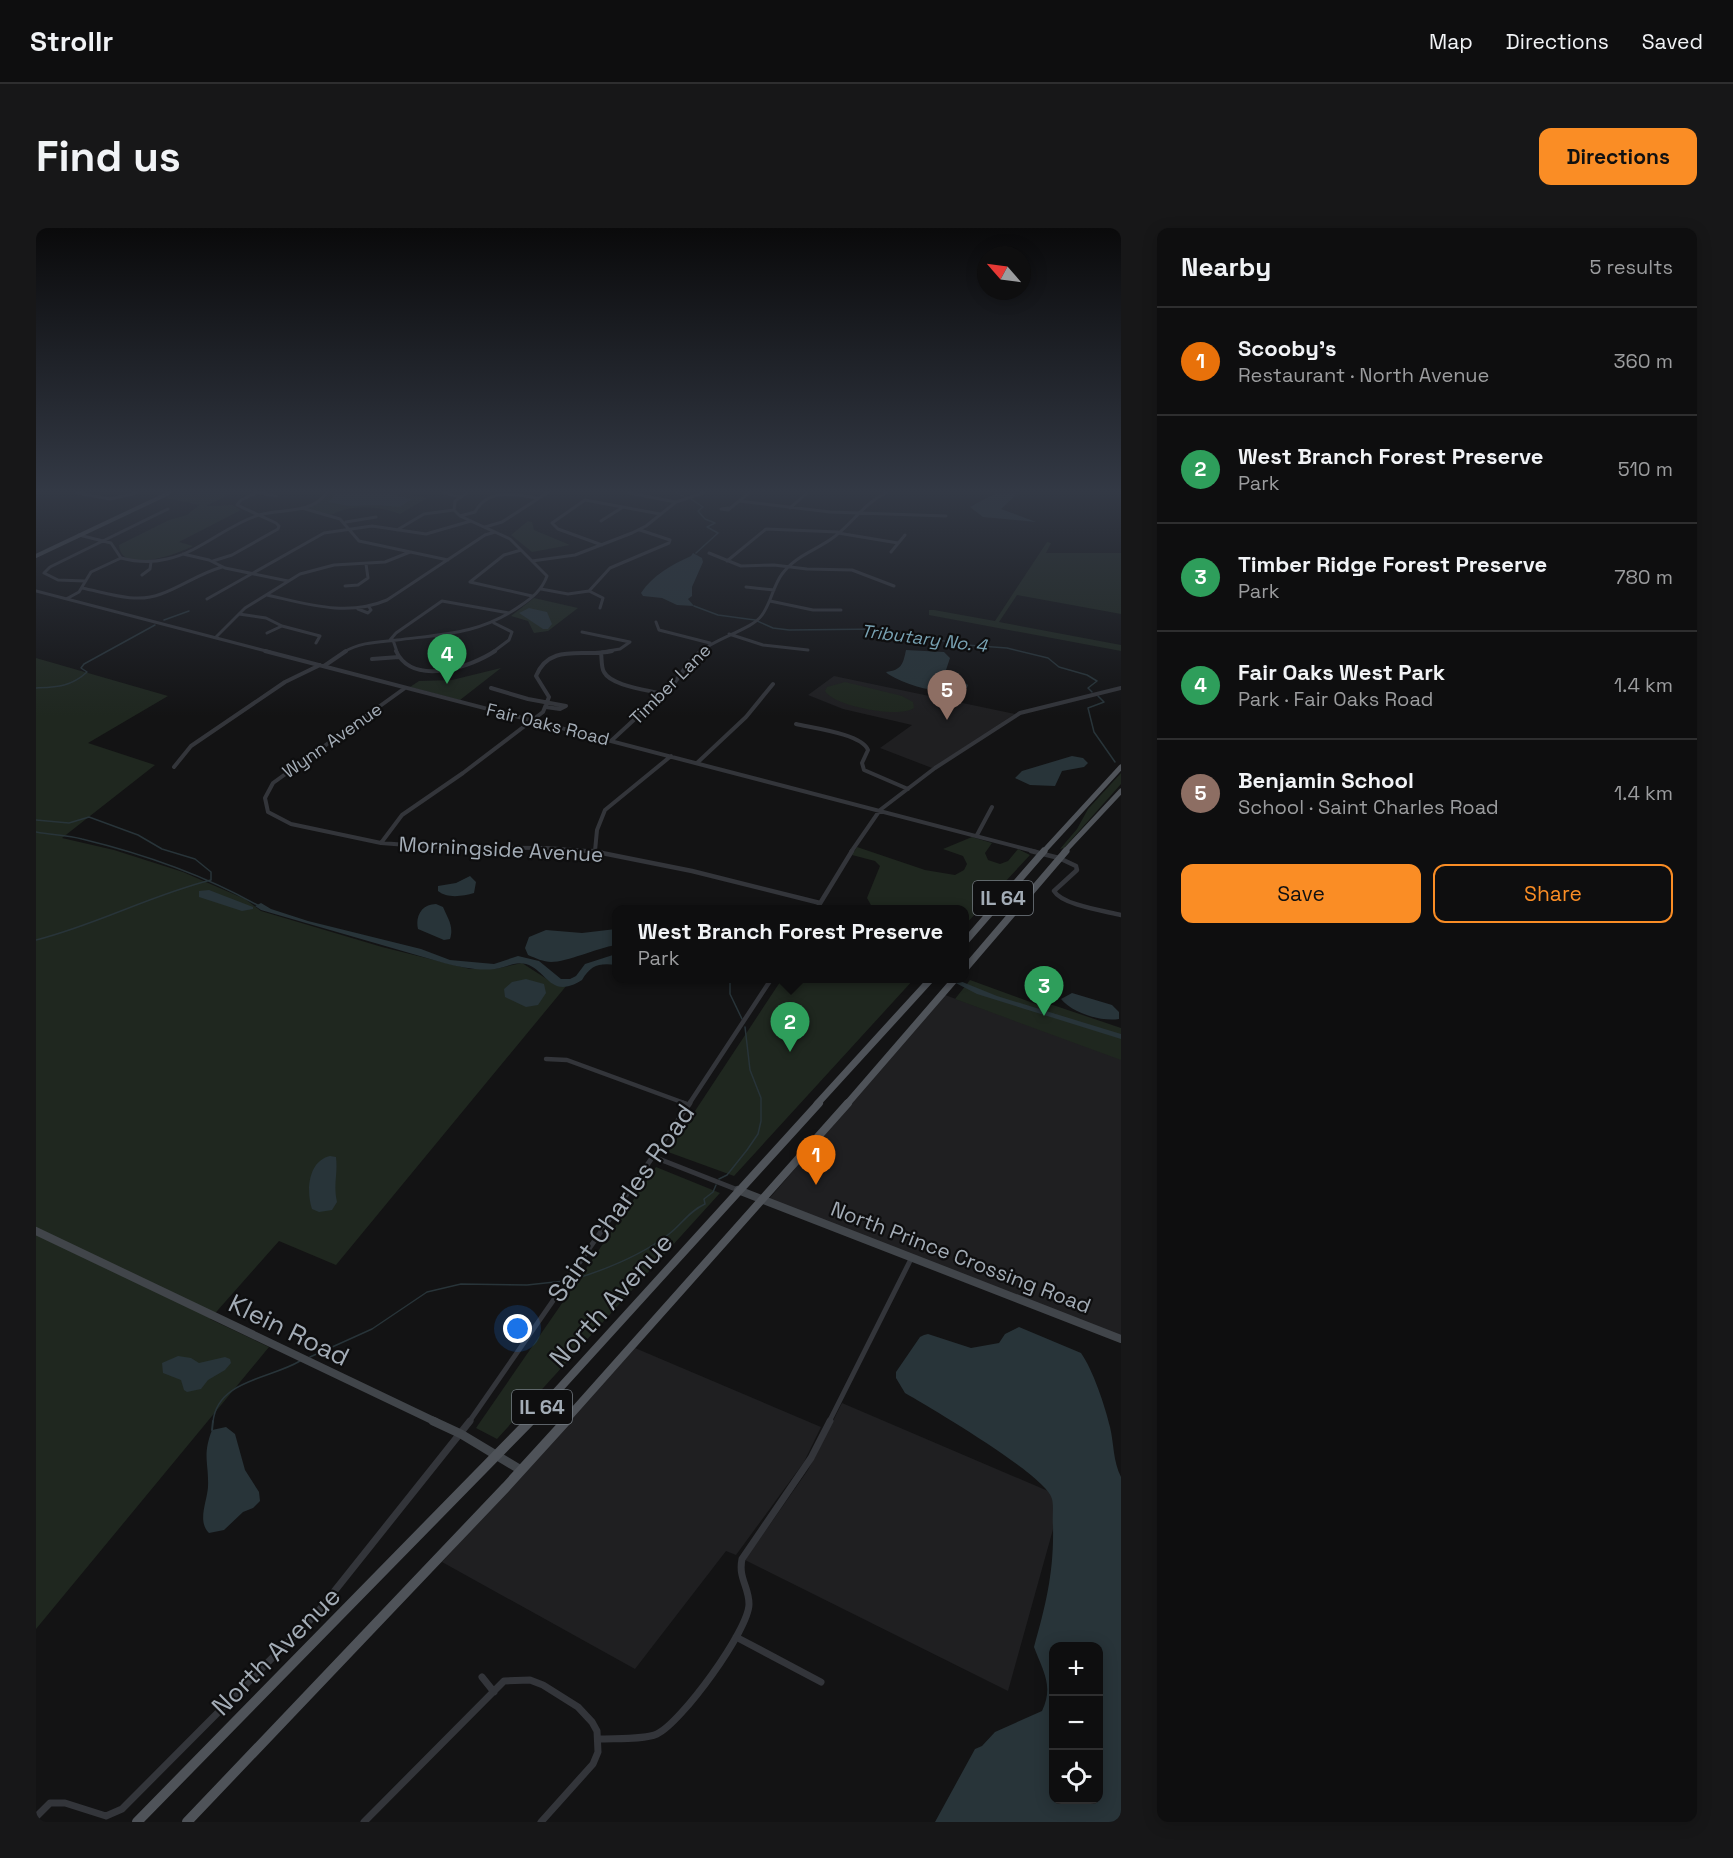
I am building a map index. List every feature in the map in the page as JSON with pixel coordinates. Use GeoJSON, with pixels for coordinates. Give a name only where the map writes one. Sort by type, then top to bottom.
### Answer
{"type":"FeatureCollection","features":[{"type":"Feature","properties":{"kind":"main road","name":"IL 64"},"geometry":{"type":"LineString","coordinates":[[969,937],[1121,767]]}},
{"type":"Feature","properties":{"kind":"main road","name":"IL 64"},"geometry":{"type":"LineString","coordinates":[[969,964],[1059,858],[1121,791]]}},
{"type":"Feature","properties":{"kind":"main road","name":"North Avenue"},"geometry":{"type":"LineString","coordinates":[[137,1822],[498,1456],[927,983]]}},
{"type":"Feature","properties":{"kind":"main road","name":"North Avenue"},"geometry":{"type":"LineString","coordinates":[[187,1822],[521,1470],[764,1200],[952,983]]}},
{"type":"Feature","properties":{"kind":"street"},"geometry":{"type":"LineString","coordinates":[[50,567],[44,573],[48,577],[62,581],[85,581]]}},
{"type":"Feature","properties":{"kind":"street"},"geometry":{"type":"LineString","coordinates":[[67,599],[82,588],[91,572],[101,567]]}},
{"type":"Feature","properties":{"kind":"street"},"geometry":{"type":"LineString","coordinates":[[142,575],[150,567]]}},
{"type":"Feature","properties":{"kind":"street"},"geometry":{"type":"LineString","coordinates":[[82,588],[133,598],[146,598],[162,594],[201,573],[221,567]]}},
{"type":"Feature","properties":{"kind":"street"},"geometry":{"type":"LineString","coordinates":[[224,567],[289,582]]}},
{"type":"Feature","properties":{"kind":"street"},"geometry":{"type":"LineString","coordinates":[[207,599],[263,567]]}},
{"type":"Feature","properties":{"kind":"street"},"geometry":{"type":"LineString","coordinates":[[216,637],[227,630],[239,614],[267,595],[312,570],[323,567]]}},
{"type":"Feature","properties":{"kind":"street"},"geometry":{"type":"LineString","coordinates":[[345,586],[358,585],[368,578],[367,567]]}},
{"type":"Feature","properties":{"kind":"street"},"geometry":{"type":"LineString","coordinates":[[267,595],[332,608],[358,609],[368,613],[371,610],[369,607],[387,600],[437,567]]}},
{"type":"Feature","properties":{"kind":"street"},"geometry":{"type":"LineString","coordinates":[[488,567],[470,582],[532,596]]}},
{"type":"Feature","properties":{"kind":"street"},"geometry":{"type":"LineString","coordinates":[[174,767],[191,746],[285,682],[322,665],[351,647],[463,632],[494,623],[546,583],[547,576],[538,567]]}},
{"type":"Feature","properties":{"kind":"street"},"geometry":{"type":"LineString","coordinates":[[589,591],[612,567]]}},
{"type":"Feature","properties":{"kind":"street","name":"Timber Lane"},"geometry":{"type":"LineString","coordinates":[[611,741],[677,680],[691,660],[710,643],[757,620],[764,614],[787,567]]}},
{"type":"Feature","properties":{"kind":"street"},"geometry":{"type":"LineString","coordinates":[[797,567],[855,570],[894,586]]}},
{"type":"Feature","properties":{"kind":"street"},"geometry":{"type":"LineString","coordinates":[[746,587],[774,590]]}},
{"type":"Feature","properties":{"kind":"street"},"geometry":{"type":"LineString","coordinates":[[541,589],[571,594],[589,591],[603,598],[600,608]]}},
{"type":"Feature","properties":{"kind":"street","name":"Fair Oaks Road"},"geometry":{"type":"LineString","coordinates":[[36,591],[1059,858]]}},
{"type":"Feature","properties":{"kind":"street"},"geometry":{"type":"LineString","coordinates":[[391,640],[396,633],[442,601],[509,613]]}},
{"type":"Feature","properties":{"kind":"street"},"geometry":{"type":"LineString","coordinates":[[770,601],[813,610],[841,610]]}},
{"type":"Feature","properties":{"kind":"street"},"geometry":{"type":"LineString","coordinates":[[239,614],[266,618],[282,626],[316,634],[321,638],[316,643]]}},
{"type":"Feature","properties":{"kind":"street"},"geometry":{"type":"LineString","coordinates":[[656,622],[659,630],[710,643]]}},
{"type":"Feature","properties":{"kind":"street"},"geometry":{"type":"LineString","coordinates":[[391,640],[399,657],[410,665],[430,669],[450,669],[479,662],[492,655],[512,637],[512,632],[494,623]]}},
{"type":"Feature","properties":{"kind":"street"},"geometry":{"type":"LineString","coordinates":[[267,633],[282,626]]}},
{"type":"Feature","properties":{"kind":"street"},"geometry":{"type":"LineString","coordinates":[[459,627],[463,632]]}},
{"type":"Feature","properties":{"kind":"street"},"geometry":{"type":"LineString","coordinates":[[381,843],[402,815],[463,773],[546,707],[549,702],[548,693],[536,677],[540,666],[560,654],[601,653],[619,649],[630,642],[582,632]]}},
{"type":"Feature","properties":{"kind":"street"},"geometry":{"type":"LineString","coordinates":[[447,634],[450,640]]}},
{"type":"Feature","properties":{"kind":"street"},"geometry":{"type":"LineString","coordinates":[[729,634],[771,646],[807,650]]}},
{"type":"Feature","properties":{"kind":"street"},"geometry":{"type":"LineString","coordinates":[[601,653],[603,669],[609,678],[619,683],[663,693]]}},
{"type":"Feature","properties":{"kind":"street"},"geometry":{"type":"LineString","coordinates":[[372,659],[399,657]]}},
{"type":"Feature","properties":{"kind":"street"},"geometry":{"type":"LineString","coordinates":[[697,763],[746,717],[773,684]]}},
{"type":"Feature","properties":{"kind":"street","name":"Wynn Avenue"},"geometry":{"type":"LineString","coordinates":[[264,798],[266,791],[277,779],[405,688]]}},
{"type":"Feature","properties":{"kind":"street"},"geometry":{"type":"LineString","coordinates":[[491,688],[505,694],[566,706],[560,709],[546,707]]}},
{"type":"Feature","properties":{"kind":"street"},"geometry":{"type":"LineString","coordinates":[[820,903],[843,864],[880,810],[978,739],[1020,713],[1121,688]]}},
{"type":"Feature","properties":{"kind":"street"},"geometry":{"type":"LineString","coordinates":[[796,724],[860,741],[868,750],[862,763],[864,770],[874,777],[908,789]]}},
{"type":"Feature","properties":{"kind":"street"},"geometry":{"type":"LineString","coordinates":[[595,851],[594,841],[598,823],[605,810],[671,756]]}},
{"type":"Feature","properties":{"kind":"street","name":"Morningside Avenue"},"geometry":{"type":"LineString","coordinates":[[264,798],[268,812],[291,824],[381,843],[433,848],[547,848],[595,851],[692,871],[820,903]]}},
{"type":"Feature","properties":{"kind":"street"},"geometry":{"type":"LineString","coordinates":[[977,836],[992,807]]}},
{"type":"Feature","properties":{"kind":"street"},"geometry":{"type":"LineString","coordinates":[[1059,858],[1071,862],[1077,870],[1054,891],[1056,895],[1070,902],[1121,915]]}},
{"type":"Feature","properties":{"kind":"street","name":"Saint Charles Road"},"geometry":{"type":"LineString","coordinates":[[36,1817],[50,1803],[65,1803],[106,1816],[122,1809],[317,1613],[461,1434],[654,1157],[769,983]]}},
{"type":"Feature","properties":{"kind":"street"},"geometry":{"type":"LineString","coordinates":[[546,1059],[567,1060],[688,1105]]}},
{"type":"Feature","properties":{"kind":"street","name":"North Prince Crossing Road"},"geometry":{"type":"LineString","coordinates":[[654,1157],[1121,1339]]}},
{"type":"Feature","properties":{"kind":"street","name":"Klein Road"},"geometry":{"type":"LineString","coordinates":[[36,1231],[461,1434],[521,1470]]}},
{"type":"Feature","properties":{"kind":"street"},"geometry":{"type":"LineString","coordinates":[[598,1739],[655,1735],[669,1727],[736,1637],[746,1618],[749,1604],[740,1576],[742,1559],[811,1458],[912,1257]]}},
{"type":"Feature","properties":{"kind":"street"},"geometry":{"type":"LineString","coordinates":[[736,1637],[821,1682]]}},
{"type":"Feature","properties":{"kind":"street"},"geometry":{"type":"LineString","coordinates":[[482,1677],[494,1692]]}},
{"type":"Feature","properties":{"kind":"street"},"geometry":{"type":"LineString","coordinates":[[364,1822],[504,1682],[526,1680],[542,1684],[588,1713],[596,1727],[598,1739],[597,1758],[593,1764],[542,1822]]}},
{"type":"Feature","properties":{"kind":"shaded area"},"geometry":{"type":"Polygon","coordinates":[[[669,567],[701,567],[692,587],[692,596],[688,599],[694,606],[677,605],[662,598],[643,596],[641,593],[657,576],[669,567]]]}},
{"type":"Feature","properties":{"kind":"shaded area"},"geometry":{"type":"Polygon","coordinates":[[[1030,567],[1121,567],[1121,614],[1017,595],[999,622],[1121,645],[1121,651],[929,615],[929,610],[995,621],[1030,567]]]}},
{"type":"Feature","properties":{"kind":"shaded area"},"geometry":{"type":"Polygon","coordinates":[[[534,598],[578,608],[548,631],[534,633],[528,621],[511,616],[534,598]]]}},
{"type":"Feature","properties":{"kind":"shaded area"},"geometry":{"type":"Polygon","coordinates":[[[529,608],[547,612],[552,624],[548,629],[543,629],[519,613],[529,608]]]}},
{"type":"Feature","properties":{"kind":"shaded area"},"geometry":{"type":"Polygon","coordinates":[[[906,650],[944,652],[950,658],[946,670],[968,685],[967,688],[947,691],[927,689],[888,674],[886,672],[901,666],[906,650]]]}},
{"type":"Feature","properties":{"kind":"shaded area"},"geometry":{"type":"Polygon","coordinates":[[[36,658],[168,696],[88,743],[155,765],[62,838],[114,850],[183,872],[245,899],[261,911],[382,947],[470,969],[495,969],[522,963],[553,983],[567,985],[336,1265],[279,1241],[210,1319],[269,1347],[36,1629],[36,658]]]}},
{"type":"Feature","properties":{"kind":"shaded area"},"geometry":{"type":"Polygon","coordinates":[[[501,668],[460,700],[410,687],[419,681],[452,680],[501,668]]]}},
{"type":"Feature","properties":{"kind":"shaded area"},"geometry":{"type":"Polygon","coordinates":[[[834,676],[1015,714],[932,768],[880,748],[912,725],[843,709],[808,695],[834,676]]]}},
{"type":"Feature","properties":{"kind":"shaded area"},"geometry":{"type":"Polygon","coordinates":[[[845,682],[902,696],[913,702],[914,708],[895,712],[867,709],[840,702],[825,691],[827,687],[845,682]]]}},
{"type":"Feature","properties":{"kind":"shaded area"},"geometry":{"type":"Polygon","coordinates":[[[1072,756],[1083,758],[1088,763],[1084,767],[1062,771],[1055,786],[1030,785],[1015,778],[1022,771],[1072,756]]]}},
{"type":"Feature","properties":{"kind":"shaded area"},"geometry":{"type":"Polygon","coordinates":[[[1121,773],[1121,784],[1064,848],[1060,849],[1077,829],[1088,809],[1121,773]]]}},
{"type":"Feature","properties":{"kind":"shaded area"},"geometry":{"type":"Polygon","coordinates":[[[972,837],[992,843],[985,853],[988,860],[1000,864],[1008,861],[1018,849],[1030,855],[969,921],[969,905],[871,905],[867,898],[880,866],[875,861],[852,855],[857,847],[925,870],[955,875],[964,870],[967,864],[963,856],[943,849],[972,837]]]}},
{"type":"Feature","properties":{"kind":"shaded area"},"geometry":{"type":"Polygon","coordinates":[[[470,876],[476,882],[474,893],[451,896],[438,891],[438,886],[456,883],[470,876]]]}},
{"type":"Feature","properties":{"kind":"shaded area"},"geometry":{"type":"Polygon","coordinates":[[[209,890],[253,907],[253,909],[242,911],[199,897],[199,891],[209,890]]]}},
{"type":"Feature","properties":{"kind":"shaded area"},"geometry":{"type":"Polygon","coordinates":[[[261,903],[271,909],[308,921],[421,949],[450,960],[494,964],[518,956],[539,961],[561,979],[570,979],[576,976],[585,964],[612,955],[612,965],[596,966],[582,980],[563,987],[556,986],[526,964],[518,963],[489,969],[450,964],[261,910],[255,906],[261,903]]]}},
{"type":"Feature","properties":{"kind":"shaded area"},"geometry":{"type":"Polygon","coordinates":[[[436,904],[443,907],[451,926],[450,939],[444,940],[418,929],[419,915],[423,908],[436,904]]]}},
{"type":"Feature","properties":{"kind":"shaded area"},"geometry":{"type":"Polygon","coordinates":[[[612,929],[612,946],[548,962],[528,955],[525,948],[529,937],[546,930],[582,933],[612,929]]]}},
{"type":"Feature","properties":{"kind":"shaded area"},"geometry":{"type":"Polygon","coordinates":[[[526,979],[544,984],[546,993],[538,1005],[526,1007],[505,997],[504,989],[512,982],[526,979]]]}},
{"type":"Feature","properties":{"kind":"shaded area"},"geometry":{"type":"Polygon","coordinates":[[[969,981],[1036,1004],[1053,1005],[1121,1028],[1121,1060],[955,999],[969,981]]]}},
{"type":"Feature","properties":{"kind":"shaded area"},"geometry":{"type":"Polygon","coordinates":[[[779,983],[910,983],[734,1176],[668,1152],[779,983]]]}},
{"type":"Feature","properties":{"kind":"shaded area"},"geometry":{"type":"Polygon","coordinates":[[[956,983],[965,983],[997,996],[1121,1034],[1121,1039],[977,994],[956,983]]]}},
{"type":"Feature","properties":{"kind":"shaded area"},"geometry":{"type":"Polygon","coordinates":[[[1072,993],[1112,1005],[1119,1012],[1119,1019],[1096,1018],[1072,1008],[1061,999],[1072,993]]]}},
{"type":"Feature","properties":{"kind":"shaded area"},"geometry":{"type":"Polygon","coordinates":[[[945,995],[1121,1059],[1121,1337],[768,1200],[945,995]]]}},
{"type":"Feature","properties":{"kind":"shaded area"},"geometry":{"type":"Polygon","coordinates":[[[330,1156],[336,1157],[337,1202],[332,1210],[319,1212],[312,1209],[310,1202],[310,1178],[317,1164],[330,1156]]]}},
{"type":"Feature","properties":{"kind":"shaded area"},"geometry":{"type":"Polygon","coordinates":[[[656,1167],[720,1193],[497,1439],[476,1428],[656,1167]]]}},
{"type":"Feature","properties":{"kind":"shaded area"},"geometry":{"type":"Polygon","coordinates":[[[1019,1327],[1081,1353],[1098,1388],[1110,1427],[1115,1459],[1121,1477],[1121,1822],[935,1822],[975,1749],[982,1746],[995,1732],[1042,1711],[1047,1686],[1044,1671],[1034,1647],[1051,1573],[1053,1502],[1045,1488],[1010,1459],[905,1393],[896,1378],[896,1372],[920,1337],[924,1335],[928,1334],[971,1348],[999,1343],[1005,1334],[1019,1327]]]}},
{"type":"Feature","properties":{"kind":"shaded area"},"geometry":{"type":"Polygon","coordinates":[[[635,1348],[821,1427],[804,1462],[736,1555],[726,1551],[635,1669],[442,1562],[635,1348]]]}},
{"type":"Feature","properties":{"kind":"shaded area"},"geometry":{"type":"Polygon","coordinates":[[[178,1356],[191,1358],[199,1363],[225,1357],[230,1359],[231,1363],[225,1370],[208,1380],[201,1389],[187,1392],[181,1380],[163,1373],[162,1363],[178,1356]]]}},
{"type":"Feature","properties":{"kind":"shaded area"},"geometry":{"type":"Polygon","coordinates":[[[842,1403],[1062,1497],[1008,1691],[745,1560],[808,1470],[842,1403]]]}},
{"type":"Feature","properties":{"kind":"shaded area"},"geometry":{"type":"Polygon","coordinates":[[[226,1427],[235,1434],[245,1470],[259,1492],[260,1501],[253,1508],[243,1512],[224,1530],[209,1533],[205,1528],[203,1517],[208,1487],[207,1446],[212,1430],[226,1427]]]}},
{"type":"Feature","properties":{"kind":"waterway","name":"Tributary No. 4"},"geometry":{"type":"LineString","coordinates":[[694,606],[718,615],[755,620],[773,628],[789,630],[879,629],[966,645],[1007,648],[1048,658],[1059,667],[1087,675],[1097,681],[1088,688],[1092,692]]}},
{"type":"Feature","properties":{"kind":"waterway"},"geometry":{"type":"LineString","coordinates":[[164,620],[189,611]]}},
{"type":"Feature","properties":{"kind":"waterway"},"geometry":{"type":"LineString","coordinates":[[36,688],[75,681],[87,672],[81,668],[84,664],[155,625]]}},
{"type":"Feature","properties":{"kind":"waterway","name":"Tributary No. 4"},"geometry":{"type":"LineString","coordinates":[[1098,696],[1104,702],[1088,708],[1094,732],[1115,762]]}},
{"type":"Feature","properties":{"kind":"waterway"},"geometry":{"type":"LineString","coordinates":[[36,820],[69,823],[89,817],[138,835],[162,849],[195,859],[211,872],[211,880],[208,881]]}},
{"type":"Feature","properties":{"kind":"waterway"},"geometry":{"type":"LineString","coordinates":[[36,832],[105,845],[151,859],[208,881]]}},
{"type":"Feature","properties":{"kind":"waterway"},"geometry":{"type":"LineString","coordinates":[[36,940],[208,881]]}},
{"type":"Feature","properties":{"kind":"waterway"},"geometry":{"type":"LineString","coordinates":[[208,881],[259,906]]}},
{"type":"Feature","properties":{"kind":"waterway"},"geometry":{"type":"LineString","coordinates":[[730,983],[730,994],[742,1019]]}},
{"type":"Feature","properties":{"kind":"waterway"},"geometry":{"type":"LineString","coordinates":[[719,1179],[727,1175],[747,1150],[758,1134],[761,1121],[761,1098],[750,1070],[745,1027]]}},
{"type":"Feature","properties":{"kind":"waterway"},"geometry":{"type":"LineString","coordinates":[[575,1279],[624,1261],[659,1242],[694,1210],[705,1204],[704,1199],[713,1192],[716,1185]]}},
{"type":"Feature","properties":{"kind":"waterway"},"geometry":{"type":"LineString","coordinates":[[310,1357],[372,1329],[427,1292],[461,1284],[527,1285],[564,1281]]}},
{"type":"Feature","properties":{"kind":"waterway"},"geometry":{"type":"LineString","coordinates":[[213,1422],[217,1408],[224,1397],[234,1389],[300,1361]]}},
{"type":"Feature","properties":{"kind":"waterway"},"geometry":{"type":"LineString","coordinates":[[212,1430],[213,1421]]}},
{"type":"Feature","properties":{"kind":"place","name":"Fair Oaks West Park"},"geometry":{"type":"Point","coordinates":[447,684]}},
{"type":"Feature","properties":{"kind":"place","name":"Benjamin School"},"geometry":{"type":"Point","coordinates":[947,720]}},
{"type":"Feature","properties":{"kind":"place","name":"Timber Ridge Forest Preserve"},"geometry":{"type":"Point","coordinates":[1044,1016]}},
{"type":"Feature","properties":{"kind":"place","name":"West Branch Forest Preserve"},"geometry":{"type":"Point","coordinates":[790,1052]}},
{"type":"Feature","properties":{"kind":"place","name":"Scooby's"},"geometry":{"type":"Point","coordinates":[816,1185]}}]}
